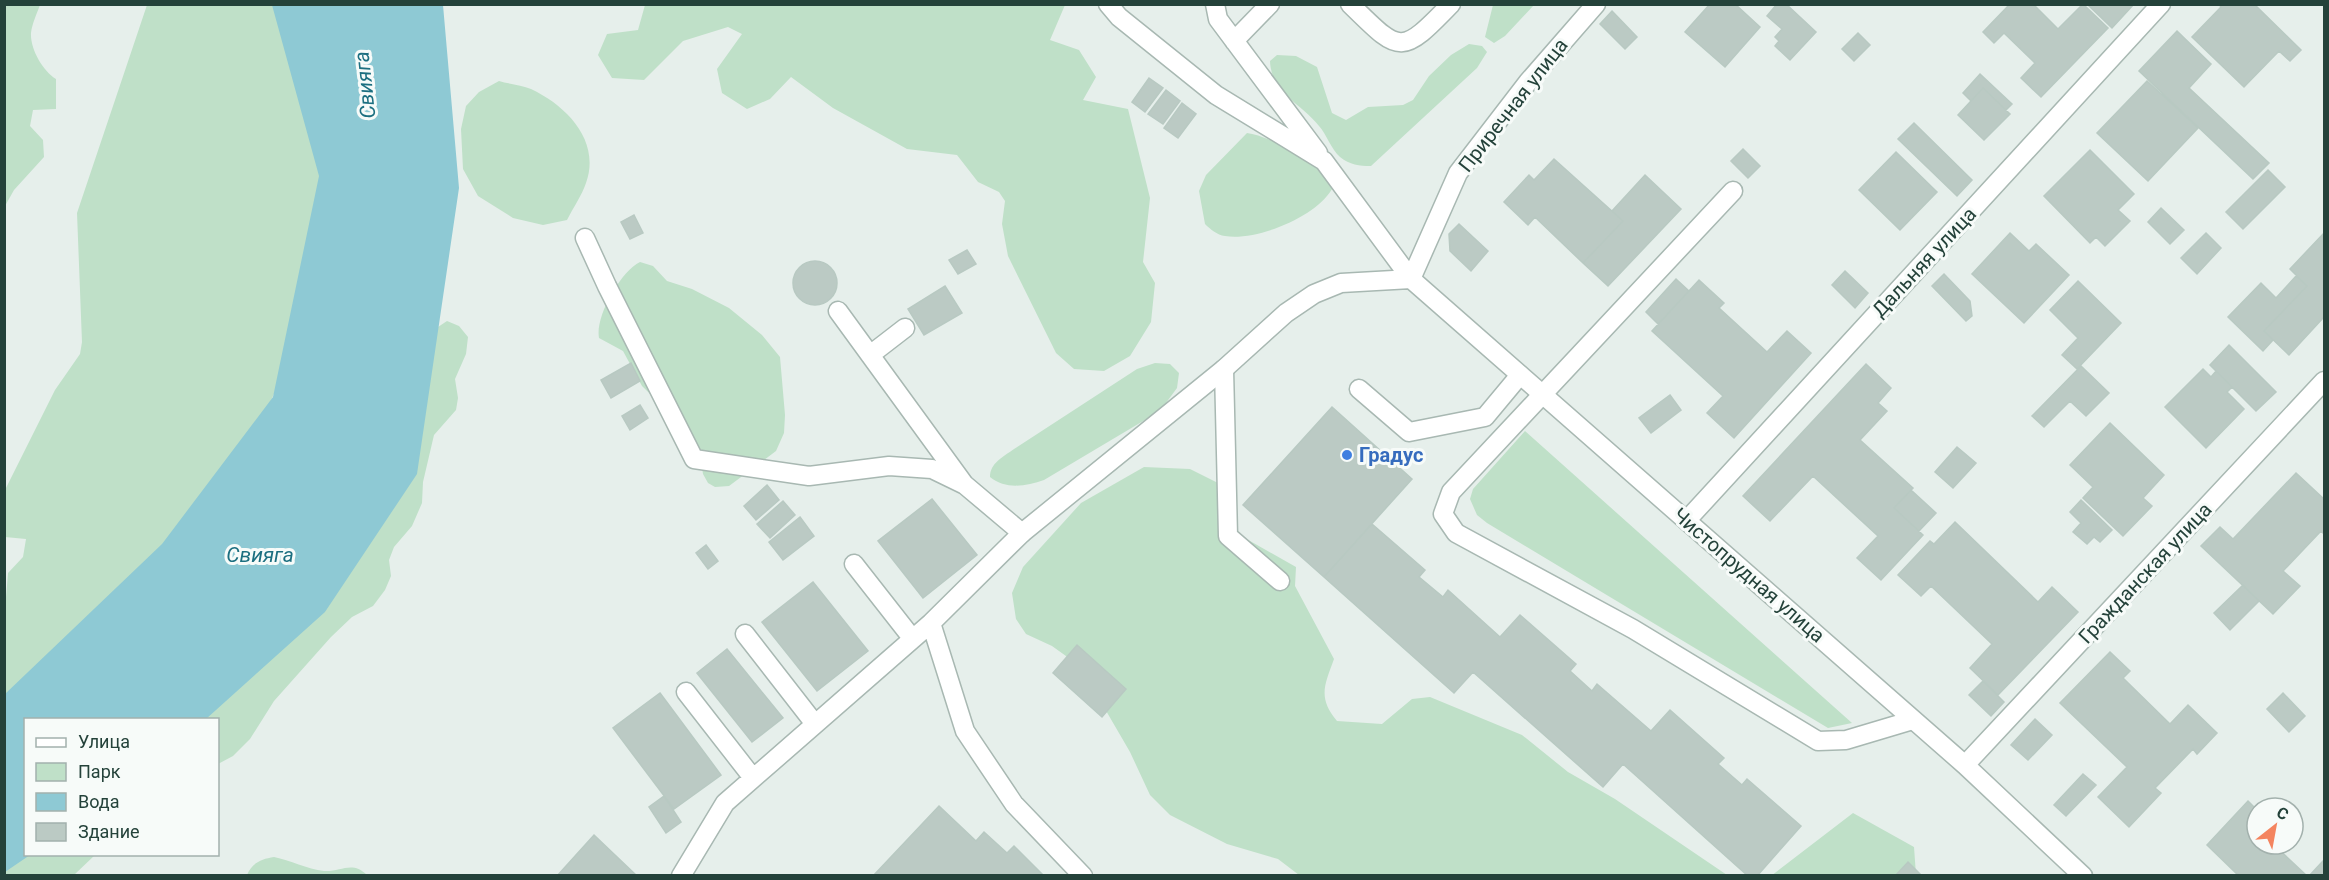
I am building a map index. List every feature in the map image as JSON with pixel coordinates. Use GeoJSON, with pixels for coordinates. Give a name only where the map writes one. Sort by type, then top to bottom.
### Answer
{"type":"FeatureCollection","features":[{"type":"Feature","properties":{"kind":"street"},"geometry":{"type":"LineString","coordinates":[[1108,4],[1119,17],[1216,95],[1324,161]]}},
{"type":"Feature","properties":{"kind":"street","name":"Чистопрудная улица"},"geometry":{"type":"LineString","coordinates":[[1215,4],[1218,19],[1411,279],[1965,765],[2083,876]]}},
{"type":"Feature","properties":{"kind":"street"},"geometry":{"type":"LineString","coordinates":[[1234,40],[1270,4]]}},
{"type":"Feature","properties":{"kind":"street"},"geometry":{"type":"LineString","coordinates":[[1350,4],[1387,40],[1397,44],[1409,41],[1424,32],[1451,4]]}},
{"type":"Feature","properties":{"kind":"street","name":"Приречная улица"},"geometry":{"type":"LineString","coordinates":[[1411,279],[1458,173],[1528,82],[1596,4]]}},
{"type":"Feature","properties":{"kind":"street","name":"Дальняя улица"},"geometry":{"type":"LineString","coordinates":[[1686,520],[2161,4]]}},
{"type":"Feature","properties":{"kind":"street"},"geometry":{"type":"LineString","coordinates":[[1733,191],[1451,492],[1443,514],[1456,533],[1633,630],[1818,741],[1846,740],[1914,720]]}},
{"type":"Feature","properties":{"kind":"street"},"geometry":{"type":"LineString","coordinates":[[585,238],[694,459],[809,476],[890,466],[932,469],[965,485]]}},
{"type":"Feature","properties":{"kind":"street"},"geometry":{"type":"LineString","coordinates":[[681,876],[725,803],[931,623],[1022,533],[1224,369],[1286,313],[1314,294],[1341,283],[1411,279]]}},
{"type":"Feature","properties":{"kind":"street"},"geometry":{"type":"LineString","coordinates":[[838,311],[965,485],[1022,533]]}},
{"type":"Feature","properties":{"kind":"street"},"geometry":{"type":"LineString","coordinates":[[870,355],[905,328]]}},
{"type":"Feature","properties":{"kind":"street"},"geometry":{"type":"LineString","coordinates":[[1224,369],[1228,536],[1280,581]]}},
{"type":"Feature","properties":{"kind":"street"},"geometry":{"type":"LineString","coordinates":[[1359,389],[1409,432],[1485,417],[1520,375]]}},
{"type":"Feature","properties":{"kind":"street","name":"Гражданская улица"},"geometry":{"type":"LineString","coordinates":[[1965,765],[2325,381]]}},
{"type":"Feature","properties":{"kind":"street"},"geometry":{"type":"LineString","coordinates":[[854,564],[912,638]]}},
{"type":"Feature","properties":{"kind":"street"},"geometry":{"type":"LineString","coordinates":[[931,623],[965,731],[1014,804],[1083,876]]}},
{"type":"Feature","properties":{"kind":"street"},"geometry":{"type":"LineString","coordinates":[[745,634],[815,724]]}},
{"type":"Feature","properties":{"kind":"street"},"geometry":{"type":"LineString","coordinates":[[686,692],[753,778]]}},
{"type":"Feature","properties":{"kind":"green space"},"geometry":{"type":"Polygon","coordinates":[[[1493,4],[1534,5],[1505,36],[1494,43],[1485,37],[1493,4]]]}},
{"type":"Feature","properties":{"kind":"green space"},"geometry":{"type":"Polygon","coordinates":[[[4,5],[40,5],[31,39],[42,65],[56,79],[56,109],[33,110],[30,126],[43,140],[44,157],[14,190],[5,206],[4,5]]]}},
{"type":"Feature","properties":{"kind":"green space"},"geometry":{"type":"Polygon","coordinates":[[[147,5],[281,5],[325,187],[292,353],[244,462],[5,704],[4,621],[8,573],[23,557],[26,539],[5,537],[4,492],[55,390],[80,354],[82,342],[77,213],[147,5]]]}},
{"type":"Feature","properties":{"kind":"green space"},"geometry":{"type":"Polygon","coordinates":[[[645,5],[1065,5],[1050,40],[1079,50],[1096,77],[1083,100],[1128,109],[1150,198],[1143,262],[1155,283],[1151,322],[1130,356],[1104,371],[1074,369],[1056,353],[1008,256],[1002,224],[1005,201],[999,192],[978,182],[957,155],[907,149],[833,108],[791,77],[770,99],[747,109],[722,93],[717,69],[742,34],[728,27],[683,41],[644,80],[612,78],[598,55],[607,34],[638,30],[645,5]]]}},
{"type":"Feature","properties":{"kind":"green space"},"geometry":{"type":"Polygon","coordinates":[[[1469,44],[1482,46],[1487,52],[1477,68],[1371,166],[1351,163],[1337,154],[1312,118],[1281,90],[1272,72],[1270,61],[1277,55],[1296,56],[1317,67],[1332,113],[1346,120],[1368,107],[1403,105],[1413,100],[1429,76],[1451,55],[1469,44]]]}},
{"type":"Feature","properties":{"kind":"green space"},"geometry":{"type":"Polygon","coordinates":[[[499,81],[527,88],[544,96],[568,115],[585,139],[589,153],[586,183],[567,220],[543,225],[513,218],[478,196],[463,169],[461,129],[466,106],[479,92],[499,81]]]}},
{"type":"Feature","properties":{"kind":"green space"},"geometry":{"type":"Polygon","coordinates":[[[1247,133],[1257,135],[1297,153],[1320,171],[1332,189],[1313,209],[1284,225],[1253,235],[1238,237],[1222,235],[1214,232],[1205,224],[1199,191],[1206,175],[1247,133]]]}},
{"type":"Feature","properties":{"kind":"green space"},"geometry":{"type":"Polygon","coordinates":[[[640,262],[653,266],[667,281],[692,289],[729,308],[762,335],[780,357],[785,415],[784,433],[776,451],[729,486],[715,487],[708,483],[703,474],[699,450],[691,434],[642,386],[623,351],[599,338],[601,319],[610,296],[632,267],[640,262]]]}},
{"type":"Feature","properties":{"kind":"green space"},"geometry":{"type":"Polygon","coordinates":[[[447,321],[459,326],[468,337],[466,354],[455,379],[458,398],[456,410],[434,435],[423,482],[422,503],[412,526],[394,547],[389,560],[391,576],[385,590],[373,606],[352,617],[331,637],[274,701],[250,739],[233,756],[219,763],[219,718],[193,718],[423,337],[447,321]]]}},
{"type":"Feature","properties":{"kind":"green space"},"geometry":{"type":"Polygon","coordinates":[[[1155,363],[1170,364],[1179,373],[1177,388],[1160,411],[1044,480],[1023,485],[1009,485],[990,477],[992,468],[1006,455],[1137,369],[1155,363]]]}},
{"type":"Feature","properties":{"kind":"green space"},"geometry":{"type":"Polygon","coordinates":[[[1525,431],[1852,723],[1828,728],[1477,515],[1470,499],[1473,489],[1525,431]]]}},
{"type":"Feature","properties":{"kind":"green space"},"geometry":{"type":"Polygon","coordinates":[[[1144,467],[1190,469],[1230,489],[1236,533],[1296,567],[1295,586],[1334,659],[1326,684],[1325,698],[1337,721],[1382,724],[1412,699],[1430,697],[1522,735],[1568,772],[1615,799],[1727,875],[1299,875],[1278,859],[1227,844],[1170,815],[1150,795],[1130,752],[1080,666],[1052,646],[1026,634],[1016,619],[1012,593],[1023,567],[1081,503],[1144,467]]]}},
{"type":"Feature","properties":{"kind":"green space"},"geometry":{"type":"Polygon","coordinates":[[[1853,813],[1914,847],[1916,875],[1771,876],[1853,813]]]}},
{"type":"Feature","properties":{"kind":"green space"},"geometry":{"type":"Polygon","coordinates":[[[24,855],[94,856],[74,875],[5,875],[4,862],[24,855]]]}},
{"type":"Feature","properties":{"kind":"green space"},"geometry":{"type":"Polygon","coordinates":[[[274,857],[324,871],[351,867],[367,875],[247,875],[258,862],[274,857]]]}},
{"type":"Feature","properties":{"kind":"water","name":"Свияга"},"geometry":{"type":"Polygon","coordinates":[[[272,5],[443,5],[459,188],[417,474],[325,612],[207,718],[24,718],[24,856],[29,856],[5,872],[5,694],[162,544],[273,397],[319,176],[272,5]]]}},
{"type":"Feature","properties":{"kind":"building"},"geometry":{"type":"Polygon","coordinates":[[[1710,4],[1735,4],[1760,27],[1725,67],[1685,32],[1710,4]]]}},
{"type":"Feature","properties":{"kind":"building"},"geometry":{"type":"Polygon","coordinates":[[[1777,4],[1786,4],[1816,32],[1790,60],[1775,46],[1779,41],[1775,37],[1782,29],[1767,16],[1777,4]]]}},
{"type":"Feature","properties":{"kind":"building"},"geometry":{"type":"Polygon","coordinates":[[[2010,4],[2033,4],[2058,29],[2083,4],[2108,28],[2041,97],[2021,78],[2035,63],[2004,33],[1994,43],[1983,32],[2010,4]]]}},
{"type":"Feature","properties":{"kind":"building"},"geometry":{"type":"Polygon","coordinates":[[[2087,4],[2134,4],[2112,28],[2087,4]]]}},
{"type":"Feature","properties":{"kind":"building"},"geometry":{"type":"Polygon","coordinates":[[[2219,4],[2254,4],[2301,50],[2290,61],[2279,51],[2244,87],[2192,37],[2221,7],[2219,4]]]}},
{"type":"Feature","properties":{"kind":"building"},"geometry":{"type":"Polygon","coordinates":[[[1612,11],[1637,37],[1625,49],[1600,24],[1612,11]]]}},
{"type":"Feature","properties":{"kind":"building"},"geometry":{"type":"Polygon","coordinates":[[[2177,31],[2211,64],[2189,88],[2269,163],[2253,179],[2139,71],[2177,31]]]}},
{"type":"Feature","properties":{"kind":"building"},"geometry":{"type":"Polygon","coordinates":[[[1858,33],[1870,45],[1854,61],[1842,49],[1858,33]]]}},
{"type":"Feature","properties":{"kind":"building"},"geometry":{"type":"Polygon","coordinates":[[[1980,74],[2012,104],[2006,110],[1983,88],[1971,101],[1963,93],[1980,74]]]}},
{"type":"Feature","properties":{"kind":"building"},"geometry":{"type":"Polygon","coordinates":[[[1149,78],[1163,88],[1145,112],[1132,102],[1149,78]]]}},
{"type":"Feature","properties":{"kind":"building"},"geometry":{"type":"Polygon","coordinates":[[[2147,81],[2198,128],[2148,181],[2097,133],[2147,81]]]}},
{"type":"Feature","properties":{"kind":"building"},"geometry":{"type":"Polygon","coordinates":[[[1983,88],[2010,114],[1984,140],[1958,115],[1983,88]]]}},
{"type":"Feature","properties":{"kind":"building"},"geometry":{"type":"Polygon","coordinates":[[[1166,90],[1180,101],[1163,124],[1148,114],[1166,90]]]}},
{"type":"Feature","properties":{"kind":"building"},"geometry":{"type":"Polygon","coordinates":[[[1182,103],[1196,114],[1178,138],[1164,128],[1182,103]]]}},
{"type":"Feature","properties":{"kind":"building"},"geometry":{"type":"Polygon","coordinates":[[[1914,123],[1972,180],[1957,196],[1898,139],[1914,123]]]}},
{"type":"Feature","properties":{"kind":"building"},"geometry":{"type":"Polygon","coordinates":[[[1743,149],[1760,166],[1748,178],[1731,161],[1743,149]]]}},
{"type":"Feature","properties":{"kind":"building"},"geometry":{"type":"Polygon","coordinates":[[[2090,150],[2134,194],[2118,210],[2130,221],[2105,246],[2096,237],[2090,243],[2044,196],[2090,150]]]}},
{"type":"Feature","properties":{"kind":"building"},"geometry":{"type":"Polygon","coordinates":[[[1896,152],[1937,192],[1900,230],[1859,190],[1896,152]]]}},
{"type":"Feature","properties":{"kind":"building"},"geometry":{"type":"Polygon","coordinates":[[[1554,159],[1623,221],[1583,263],[1535,217],[1528,225],[1504,202],[1529,175],[1534,180],[1554,159]]]}},
{"type":"Feature","properties":{"kind":"building"},"geometry":{"type":"Polygon","coordinates":[[[2268,170],[2285,187],[2243,229],[2226,212],[2268,170]]]}},
{"type":"Feature","properties":{"kind":"building"},"geometry":{"type":"Polygon","coordinates":[[[1645,175],[1681,209],[1608,286],[1583,263],[1623,221],[1612,211],[1645,175]]]}},
{"type":"Feature","properties":{"kind":"building"},"geometry":{"type":"Polygon","coordinates":[[[2161,208],[2184,230],[2170,244],[2148,222],[2161,208]]]}},
{"type":"Feature","properties":{"kind":"building"},"geometry":{"type":"Polygon","coordinates":[[[634,215],[643,233],[630,239],[621,222],[634,215]]]}},
{"type":"Feature","properties":{"kind":"building"},"geometry":{"type":"Polygon","coordinates":[[[1459,224],[1488,251],[1471,271],[1450,251],[1449,234],[1459,224]]]}},
{"type":"Feature","properties":{"kind":"building"},"geometry":{"type":"Polygon","coordinates":[[[2010,233],[2029,251],[2036,244],[2069,275],[2024,323],[1972,274],[2010,233]]]}},
{"type":"Feature","properties":{"kind":"building"},"geometry":{"type":"Polygon","coordinates":[[[2206,233],[2221,248],[2197,274],[2181,258],[2206,233]]]}},
{"type":"Feature","properties":{"kind":"building"},"geometry":{"type":"Polygon","coordinates":[[[2323,234],[2324,317],[2289,355],[2264,331],[2307,286],[2290,269],[2323,234]]]}},
{"type":"Feature","properties":{"kind":"building"},"geometry":{"type":"Polygon","coordinates":[[[967,250],[976,264],[958,274],[949,260],[967,250]]]}},
{"type":"Feature","properties":{"kind":"building"},"geometry":{"type":"Polygon","coordinates":[[[815,261],[824,262],[831,267],[836,274],[836,292],[831,299],[824,304],[815,305],[806,304],[799,299],[794,292],[793,283],[794,274],[799,267],[806,262],[815,261]]]}},
{"type":"Feature","properties":{"kind":"building"},"geometry":{"type":"Polygon","coordinates":[[[1845,271],[1868,293],[1855,308],[1832,285],[1845,271]]]}},
{"type":"Feature","properties":{"kind":"building"},"geometry":{"type":"Polygon","coordinates":[[[1944,274],[1970,301],[1972,316],[1966,321],[1932,286],[1944,274]]]}},
{"type":"Feature","properties":{"kind":"building"},"geometry":{"type":"Polygon","coordinates":[[[2296,276],[2307,286],[2264,331],[2273,340],[2263,351],[2228,317],[2261,283],[2276,298],[2296,276]]]}},
{"type":"Feature","properties":{"kind":"building"},"geometry":{"type":"Polygon","coordinates":[[[1676,279],[1689,291],[1658,324],[1646,312],[1676,279]]]}},
{"type":"Feature","properties":{"kind":"building"},"geometry":{"type":"Polygon","coordinates":[[[1699,280],[1724,303],[1719,308],[1767,352],[1787,331],[1811,353],[1734,438],[1707,413],[1723,396],[1652,331],[1699,280]]]}},
{"type":"Feature","properties":{"kind":"building"},"geometry":{"type":"Polygon","coordinates":[[[2078,281],[2121,323],[2077,369],[2062,355],[2078,338],[2050,310],[2078,281]]]}},
{"type":"Feature","properties":{"kind":"building"},"geometry":{"type":"Polygon","coordinates":[[[945,286],[962,313],[924,335],[908,309],[945,286]]]}},
{"type":"Feature","properties":{"kind":"building"},"geometry":{"type":"Polygon","coordinates":[[[2229,345],[2276,392],[2256,411],[2210,365],[2229,345]]]}},
{"type":"Feature","properties":{"kind":"building"},"geometry":{"type":"Polygon","coordinates":[[[631,363],[640,381],[611,398],[601,380],[631,363]]]}},
{"type":"Feature","properties":{"kind":"building"},"geometry":{"type":"Polygon","coordinates":[[[1866,364],[1891,388],[1878,403],[1887,411],[1860,440],[1913,488],[1894,508],[1923,535],[1881,580],[1857,558],[1878,536],[1813,476],[1770,521],[1743,496],[1866,364]]]}},
{"type":"Feature","properties":{"kind":"building"},"geometry":{"type":"Polygon","coordinates":[[[2081,366],[2109,393],[2086,416],[2070,401],[2044,427],[2032,416],[2081,366]]]}},
{"type":"Feature","properties":{"kind":"building"},"geometry":{"type":"Polygon","coordinates":[[[2203,369],[2211,377],[2216,371],[2232,387],[2227,392],[2244,409],[2206,448],[2165,407],[2203,369]]]}},
{"type":"Feature","properties":{"kind":"building"},"geometry":{"type":"Polygon","coordinates":[[[1670,395],[1681,410],[1651,433],[1639,418],[1670,395]]]}},
{"type":"Feature","properties":{"kind":"building"},"geometry":{"type":"Polygon","coordinates":[[[640,405],[648,418],[630,430],[622,416],[640,405]]]}},
{"type":"Feature","properties":{"kind":"building"},"geometry":{"type":"Polygon","coordinates":[[[1332,407],[1412,479],[1324,577],[1243,505],[1332,407]]]}},
{"type":"Feature","properties":{"kind":"building"},"geometry":{"type":"Polygon","coordinates":[[[2110,423],[2164,475],[2143,498],[2152,506],[2123,536],[2083,498],[2093,487],[2070,465],[2110,423]]]}},
{"type":"Feature","properties":{"kind":"building"},"geometry":{"type":"Polygon","coordinates":[[[1957,447],[1976,463],[1953,488],[1935,472],[1957,447]]]}},
{"type":"Feature","properties":{"kind":"building"},"geometry":{"type":"Polygon","coordinates":[[[2296,473],[2324,499],[2324,534],[2321,531],[2283,571],[2300,586],[2273,614],[2201,546],[2220,527],[2233,539],[2296,473]]]}},
{"type":"Feature","properties":{"kind":"building"},"geometry":{"type":"Polygon","coordinates":[[[767,485],[779,500],[756,520],[744,506],[767,485]]]}},
{"type":"Feature","properties":{"kind":"building"},"geometry":{"type":"Polygon","coordinates":[[[1911,490],[1936,513],[1919,531],[1894,508],[1911,490]]]}},
{"type":"Feature","properties":{"kind":"building"},"geometry":{"type":"Polygon","coordinates":[[[932,499],[977,555],[923,598],[878,541],[932,499]]]}},
{"type":"Feature","properties":{"kind":"building"},"geometry":{"type":"Polygon","coordinates":[[[2081,500],[2112,530],[2100,542],[2094,537],[2087,544],[2073,532],[2081,523],[2070,512],[2081,500]]]}},
{"type":"Feature","properties":{"kind":"building"},"geometry":{"type":"Polygon","coordinates":[[[783,501],[795,515],[770,538],[757,524],[783,501]]]}},
{"type":"Feature","properties":{"kind":"building"},"geometry":{"type":"Polygon","coordinates":[[[800,517],[814,536],[783,560],[769,542],[800,517]]]}},
{"type":"Feature","properties":{"kind":"building"},"geometry":{"type":"Polygon","coordinates":[[[1955,522],[2038,602],[2052,587],[2078,612],[1998,695],[1970,668],[1992,644],[1931,586],[1921,596],[1898,575],[1930,541],[1934,544],[1955,522]]]}},
{"type":"Feature","properties":{"kind":"building"},"geometry":{"type":"Polygon","coordinates":[[[1372,524],[1425,570],[1419,577],[1443,597],[1448,590],[1500,637],[1520,615],[1576,664],[1570,671],[1592,691],[1597,684],[1651,731],[1670,710],[1724,758],[1718,764],[1742,785],[1747,779],[1801,826],[1757,876],[1748,876],[1623,764],[1603,787],[1473,672],[1454,693],[1324,577],[1372,524]]]}},
{"type":"Feature","properties":{"kind":"building"},"geometry":{"type":"Polygon","coordinates":[[[706,545],[718,561],[708,569],[696,553],[706,545]]]}},
{"type":"Feature","properties":{"kind":"building"},"geometry":{"type":"Polygon","coordinates":[[[813,582],[868,651],[817,691],[762,622],[813,582]]]}},
{"type":"Feature","properties":{"kind":"building"},"geometry":{"type":"Polygon","coordinates":[[[2243,585],[2259,601],[2230,630],[2214,613],[2243,585]]]}},
{"type":"Feature","properties":{"kind":"building"},"geometry":{"type":"Polygon","coordinates":[[[1077,645],[1126,689],[1102,717],[1053,673],[1077,645]]]}},
{"type":"Feature","properties":{"kind":"building"},"geometry":{"type":"Polygon","coordinates":[[[727,649],[783,718],[752,742],[697,673],[727,649]]]}},
{"type":"Feature","properties":{"kind":"building"},"geometry":{"type":"Polygon","coordinates":[[[2110,652],[2130,671],[2123,678],[2170,724],[2188,705],[2217,733],[2197,754],[2193,749],[2155,788],[2161,793],[2129,827],[2098,797],[2127,767],[2060,703],[2110,652]]]}},
{"type":"Feature","properties":{"kind":"building"},"geometry":{"type":"Polygon","coordinates":[[[1983,681],[2004,702],[1991,716],[1969,695],[1983,681]]]}},
{"type":"Feature","properties":{"kind":"building"},"geometry":{"type":"Polygon","coordinates":[[[660,693],[721,775],[674,809],[613,728],[660,693]]]}},
{"type":"Feature","properties":{"kind":"building"},"geometry":{"type":"Polygon","coordinates":[[[2283,693],[2305,716],[2289,732],[2267,709],[2283,693]]]}},
{"type":"Feature","properties":{"kind":"building"},"geometry":{"type":"Polygon","coordinates":[[[2035,719],[2052,735],[2028,760],[2011,745],[2035,719]]]}},
{"type":"Feature","properties":{"kind":"building"},"geometry":{"type":"Polygon","coordinates":[[[2083,774],[2096,785],[2066,816],[2054,805],[2083,774]]]}},
{"type":"Feature","properties":{"kind":"building"},"geometry":{"type":"Polygon","coordinates":[[[664,796],[681,822],[666,833],[649,807],[664,796]]]}},
{"type":"Feature","properties":{"kind":"building"},"geometry":{"type":"Polygon","coordinates":[[[2245,804],[2245,856],[2286,856],[2307,876],[2239,876],[2207,845],[2245,804]]]}},
{"type":"Feature","properties":{"kind":"building"},"geometry":{"type":"Polygon","coordinates":[[[939,806],[976,841],[984,832],[1007,853],[1014,846],[1044,876],[873,876],[939,806]]]}},
{"type":"Feature","properties":{"kind":"building"},"geometry":{"type":"Polygon","coordinates":[[[594,835],[637,876],[557,876],[594,835]]]}},
{"type":"Feature","properties":{"kind":"building"},"geometry":{"type":"Polygon","coordinates":[[[2324,860],[2324,876],[2309,876],[2324,860]]]}},
{"type":"Feature","properties":{"kind":"building"},"geometry":{"type":"Polygon","coordinates":[[[1908,862],[1922,876],[1895,876],[1908,862]]]}},
{"type":"Feature","properties":{"kind":"place","name":"Градус"},"geometry":{"type":"Point","coordinates":[1347,455]}}]}
